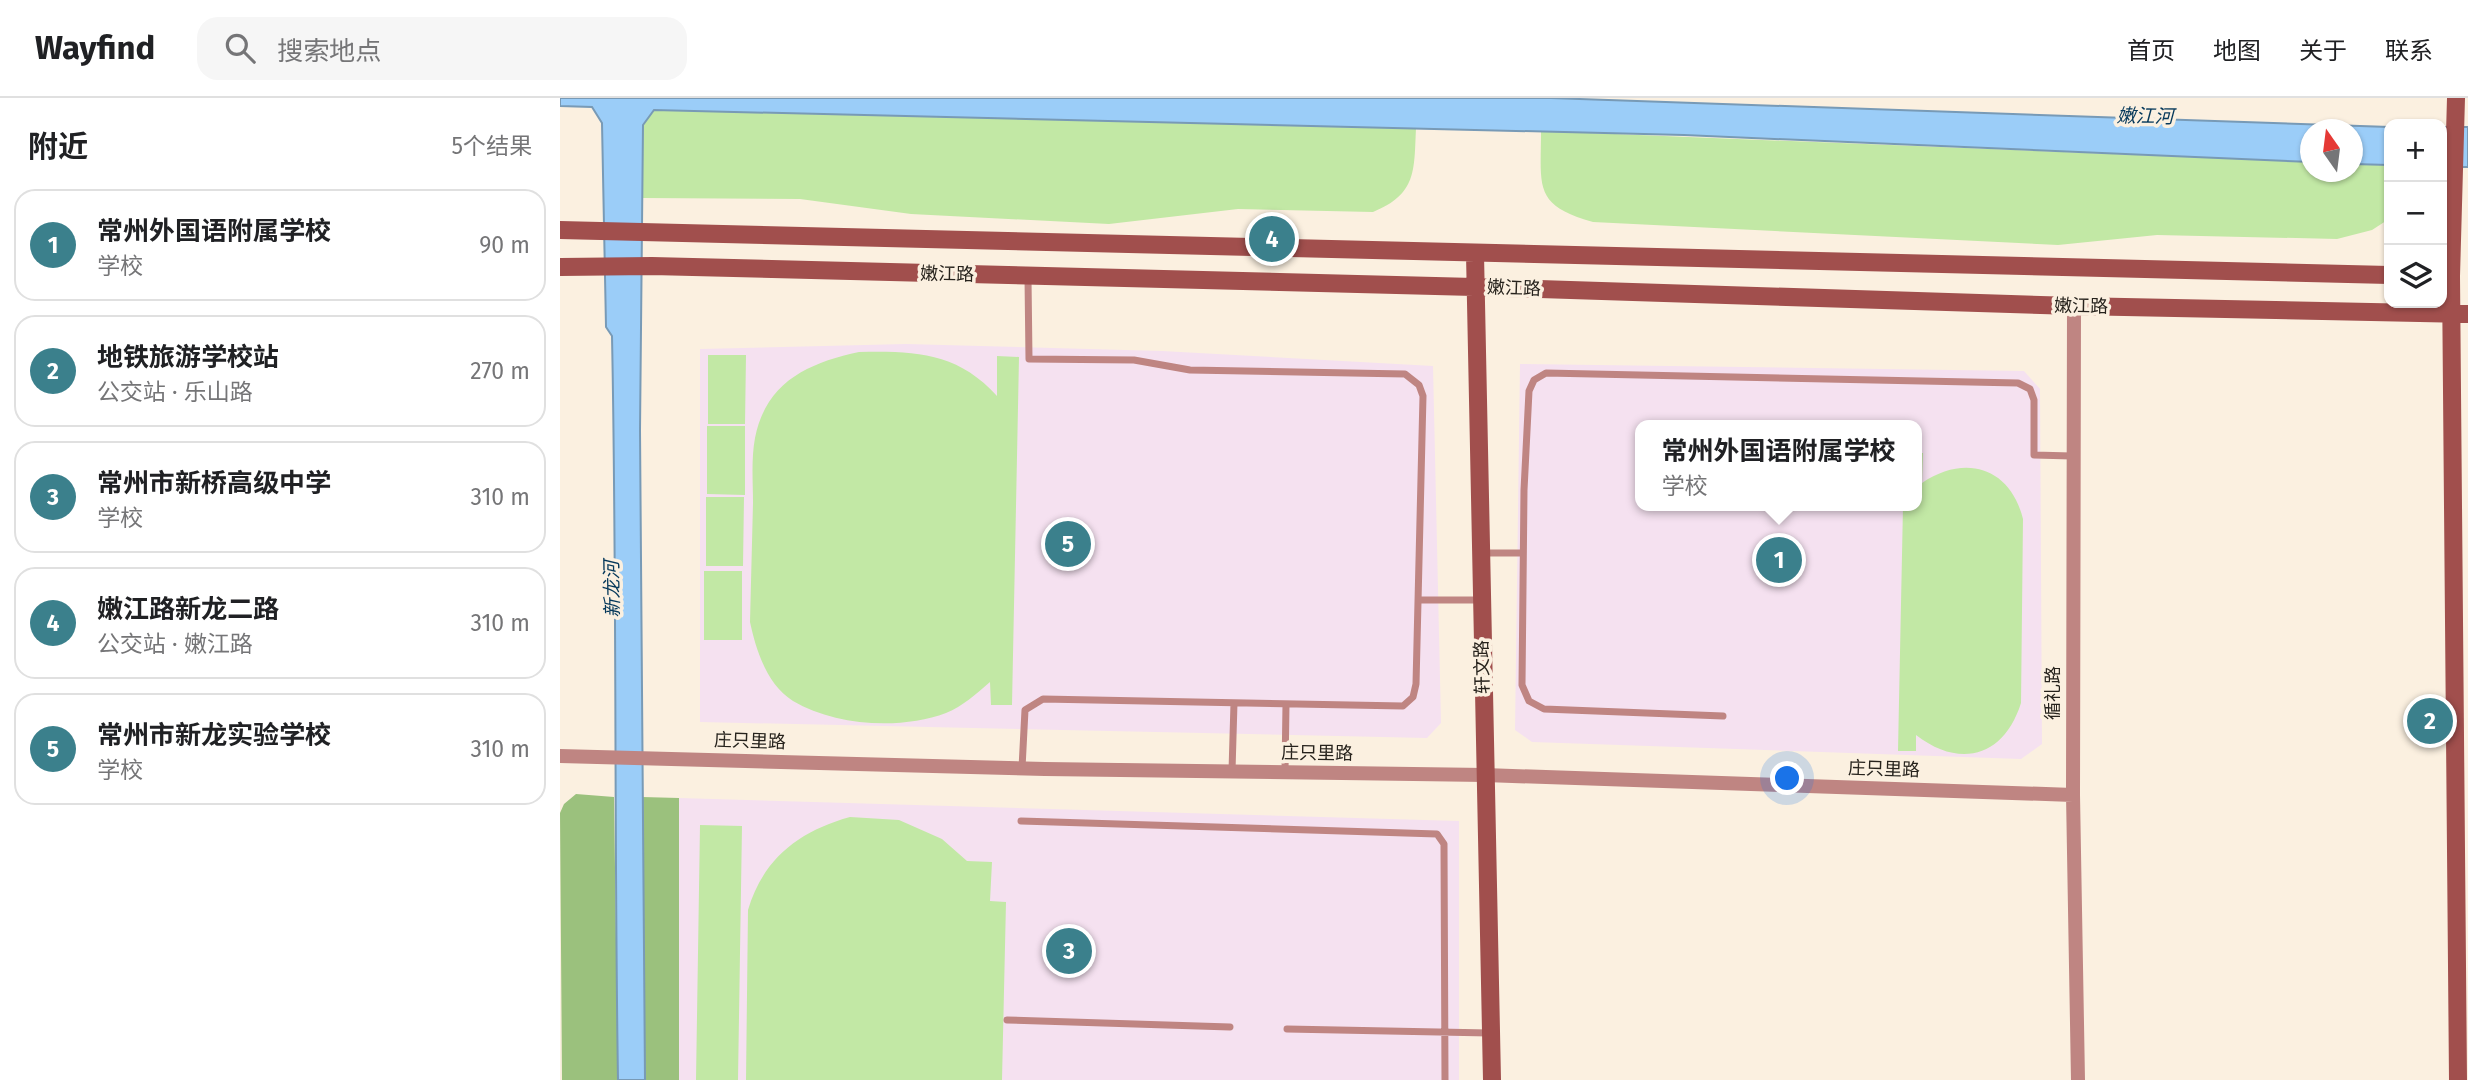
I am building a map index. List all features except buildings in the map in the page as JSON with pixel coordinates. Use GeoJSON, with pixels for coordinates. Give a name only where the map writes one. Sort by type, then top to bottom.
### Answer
{"type":"FeatureCollection","features":[{"type":"Feature","properties":{"kind":"main road"},"geometry":{"type":"LineString","coordinates":[[2456,107],[2454,276],[2460,314],[2458,1080]]}},
{"type":"Feature","properties":{"kind":"main road","name":"嫩江路"},"geometry":{"type":"LineString","coordinates":[[560,230],[2384,275]]}},
{"type":"Feature","properties":{"kind":"main road","name":"轩文路"},"geometry":{"type":"LineString","coordinates":[[1475,254],[1492,1080]]}},
{"type":"Feature","properties":{"kind":"main road","name":"嫩江路"},"geometry":{"type":"LineString","coordinates":[[560,267],[652,266],[1475,287],[2074,306],[2460,314]]}},
{"type":"Feature","properties":{"kind":"street","name":"循礼路"},"geometry":{"type":"LineString","coordinates":[[2074,306],[2073,795],[2078,1080]]}},
{"type":"Feature","properties":{"kind":"street","name":"庄只里路"},"geometry":{"type":"LineString","coordinates":[[560,756],[605,755],[1022,768],[1485,775],[2073,795]]}},
{"type":"Feature","properties":{"kind":"lane"},"geometry":{"type":"LineString","coordinates":[[1022,768],[1025,710],[1043,699],[1403,706],[1413,697],[1416,684],[1423,396],[1419,385],[1405,374],[1190,370],[1134,360],[1029,359],[1028,276]]}},
{"type":"Feature","properties":{"kind":"lane"},"geometry":{"type":"LineString","coordinates":[[1723,716],[1544,709],[1529,701],[1522,685],[1523,553],[1529,391],[1534,380],[1546,373],[2018,383],[2030,389],[2034,400],[2034,455],[2072,456]]}},
{"type":"Feature","properties":{"kind":"lane"},"geometry":{"type":"LineString","coordinates":[[1480,553],[1523,553]]}},
{"type":"Feature","properties":{"kind":"lane"},"geometry":{"type":"LineString","coordinates":[[1418,600],[1481,600]]}},
{"type":"Feature","properties":{"kind":"lane"},"geometry":{"type":"LineString","coordinates":[[1231,771],[1234,703]]}},
{"type":"Feature","properties":{"kind":"lane"},"geometry":{"type":"LineString","coordinates":[[1285,772],[1286,704]]}},
{"type":"Feature","properties":{"kind":"lane"},"geometry":{"type":"LineString","coordinates":[[1021,821],[1437,834],[1444,845],[1445,1080]]}},
{"type":"Feature","properties":{"kind":"lane"},"geometry":{"type":"LineString","coordinates":[[1007,1020],[1230,1027]]}},
{"type":"Feature","properties":{"kind":"lane"},"geometry":{"type":"LineString","coordinates":[[1287,1030],[1491,1033]]}},
{"type":"Feature","properties":{"kind":"shaded area"},"geometry":{"type":"Polygon","coordinates":[[[906,344],[1162,351],[1433,366],[1441,723],[1427,738],[700,722],[700,349],[906,344]]]}},
{"type":"Feature","properties":{"kind":"shaded area"},"geometry":{"type":"Polygon","coordinates":[[[1520,364],[2024,371],[2040,389],[2042,744],[2021,759],[1532,742],[1515,730],[1520,364]]]}},
{"type":"Feature","properties":{"kind":"shaded area"},"geometry":{"type":"Polygon","coordinates":[[[679,798],[1459,821],[1459,1080],[679,1080],[679,798]]]}},
{"type":"Feature","properties":{"kind":"green space"},"geometry":{"type":"Polygon","coordinates":[[[654,110],[1416,128],[1415,157],[1405,189],[1387,205],[1373,212],[1238,209],[1109,224],[911,214],[800,199],[643,198],[643,125],[654,110]]]}},
{"type":"Feature","properties":{"kind":"green space"},"geometry":{"type":"Polygon","coordinates":[[[1541,131],[2300,162],[2300,182],[2363,182],[2363,164],[2384,165],[2384,222],[2372,230],[2337,239],[2157,235],[2058,245],[1593,222],[1574,216],[1550,201],[1544,191],[1541,131]]]}},
{"type":"Feature","properties":{"kind":"green space"},"geometry":{"type":"Polygon","coordinates":[[[859,352],[899,352],[951,362],[982,381],[997,396],[997,356],[1019,357],[1012,705],[991,705],[990,682],[958,707],[928,718],[889,723],[848,720],[828,716],[793,701],[776,686],[764,666],[750,622],[755,438],[769,402],[792,378],[823,362],[859,352]]]}},
{"type":"Feature","properties":{"kind":"green space"},"geometry":{"type":"Polygon","coordinates":[[[708,355],[746,355],[745,424],[708,424],[708,355]]]}},
{"type":"Feature","properties":{"kind":"green space"},"geometry":{"type":"Polygon","coordinates":[[[707,426],[745,426],[745,495],[707,494],[707,426]]]}},
{"type":"Feature","properties":{"kind":"green space"},"geometry":{"type":"Polygon","coordinates":[[[1969,468],[1984,471],[1997,477],[2008,487],[2017,501],[2023,519],[2021,703],[2004,736],[1979,752],[1949,752],[1932,746],[1916,735],[1916,751],[1898,751],[1903,511],[1922,511],[1922,483],[1938,474],[1969,468]]]}},
{"type":"Feature","properties":{"kind":"green space"},"geometry":{"type":"Polygon","coordinates":[[[706,497],[744,497],[743,566],[706,566],[706,497]]]}},
{"type":"Feature","properties":{"kind":"green space"},"geometry":{"type":"Polygon","coordinates":[[[704,571],[742,571],[742,640],[704,640],[704,571]]]}},
{"type":"Feature","properties":{"kind":"green space"},"geometry":{"type":"Polygon","coordinates":[[[576,794],[614,797],[618,1080],[562,1080],[560,813],[564,804],[576,794]]]}},
{"type":"Feature","properties":{"kind":"green space"},"geometry":{"type":"Polygon","coordinates":[[[642,797],[679,798],[679,1080],[645,1080],[642,797]]]}},
{"type":"Feature","properties":{"kind":"green space"},"geometry":{"type":"Polygon","coordinates":[[[850,817],[899,820],[942,839],[967,861],[992,862],[990,901],[1006,902],[1002,1080],[746,1080],[748,910],[755,892],[773,862],[799,839],[850,817]]]}},
{"type":"Feature","properties":{"kind":"green space"},"geometry":{"type":"Polygon","coordinates":[[[700,825],[742,826],[738,1080],[696,1080],[700,825]]]}},
{"type":"Feature","properties":{"kind":"water"},"geometry":{"type":"Polygon","coordinates":[[[560,98],[1551,98],[2300,124],[2300,162],[1684,135],[654,110],[643,125],[640,430],[645,1080],[618,1080],[612,336],[606,327],[602,123],[592,107],[560,106],[560,98]]]}},
{"type":"Feature","properties":{"kind":"water"},"geometry":{"type":"Polygon","coordinates":[[[2363,126],[2384,127],[2384,165],[2363,164],[2363,126]]]}},
{"type":"Feature","properties":{"kind":"water"},"geometry":{"type":"Polygon","coordinates":[[[2447,127],[2468,127],[2468,167],[2447,167],[2447,127]]]}},
{"type":"Feature","properties":{"kind":"place","name":"嫩江路新龙二路"},"geometry":{"type":"Point","coordinates":[1272,239]}},
{"type":"Feature","properties":{"kind":"place","name":"常州市新龙实验学校"},"geometry":{"type":"Point","coordinates":[1068,544]}},
{"type":"Feature","properties":{"kind":"place","name":"常州外国语附属学校"},"geometry":{"type":"Point","coordinates":[1779,560]}},
{"type":"Feature","properties":{"kind":"place","name":"地铁旅游学校站"},"geometry":{"type":"Point","coordinates":[2430,721]}},
{"type":"Feature","properties":{"kind":"place","name":"常州市新桥高级中学"},"geometry":{"type":"Point","coordinates":[1069,951]}},
{"type":"Feature","properties":{"kind":"water label","name":"嫩江河"},"geometry":{"type":"Point","coordinates":[2145,116]}},
{"type":"Feature","properties":{"kind":"water label","name":"新龙河"},"geometry":{"type":"Point","coordinates":[612,589]}}]}
